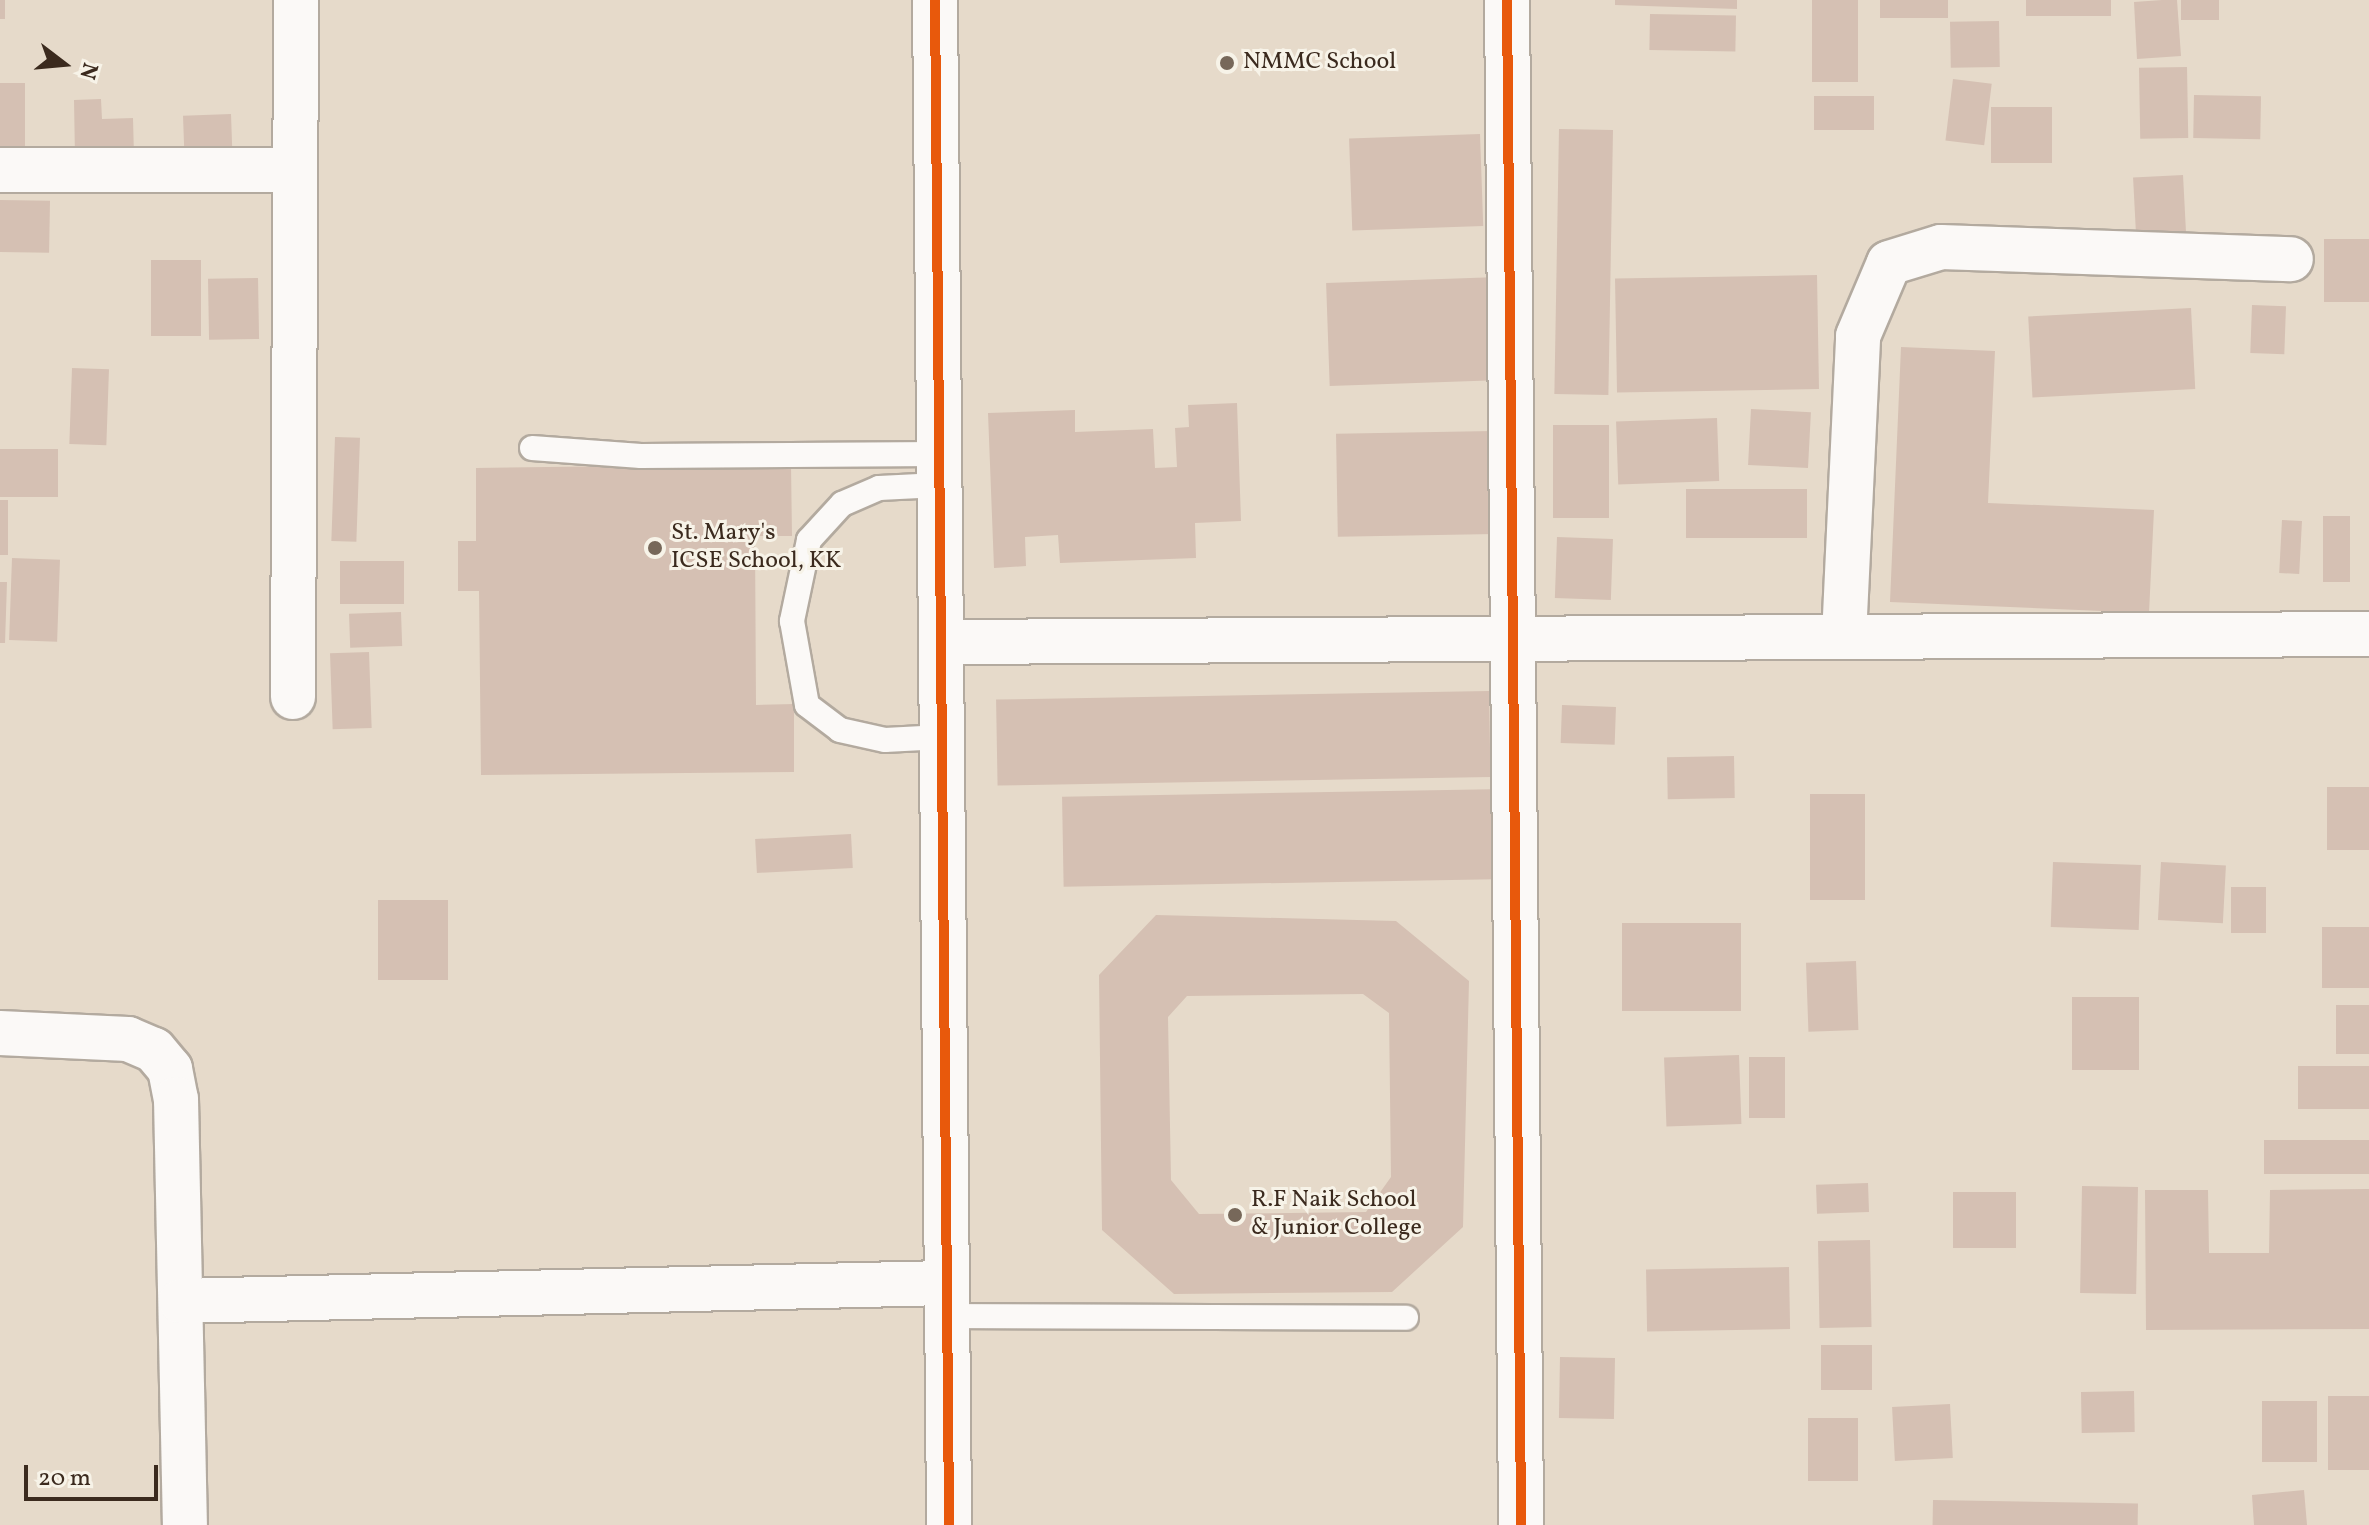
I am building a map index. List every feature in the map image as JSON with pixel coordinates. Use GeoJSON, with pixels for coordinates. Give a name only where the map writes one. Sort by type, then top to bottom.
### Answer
{"type":"FeatureCollection","features":[{"type":"Feature","properties":{"kind":"street"},"geometry":{"type":"LineString","coordinates":[[293,697],[296,0]]}},
{"type":"Feature","properties":{"kind":"street"},"geometry":{"type":"LineString","coordinates":[[935,0],[949,1525]]}},
{"type":"Feature","properties":{"kind":"street"},"geometry":{"type":"LineString","coordinates":[[1507,0],[1521,1525]]}},
{"type":"Feature","properties":{"kind":"street"},"geometry":{"type":"LineString","coordinates":[[0,170],[295,170]]}},
{"type":"Feature","properties":{"kind":"street"},"geometry":{"type":"LineString","coordinates":[[1844,637],[1858,336],[1889,263],[1941,247],[2291,259]]}},
{"type":"Feature","properties":{"kind":"street"},"geometry":{"type":"LineString","coordinates":[[941,642],[2369,634]]}},
{"type":"Feature","properties":{"kind":"street"},"geometry":{"type":"LineString","coordinates":[[0,1033],[128,1039],[154,1050],[170,1069],[176,1099],[185,1525]]}},
{"type":"Feature","properties":{"kind":"street"},"geometry":{"type":"LineString","coordinates":[[181,1301],[947,1299]]}},
{"type":"Feature","properties":{"kind":"lane"},"geometry":{"type":"LineString","coordinates":[[532,448],[939,470]]}},
{"type":"Feature","properties":{"kind":"lane"},"geometry":{"type":"LineString","coordinates":[[939,470],[879,488],[842,504],[809,540],[792,621],[807,705],[840,730],[885,740],[942,737]]}},
{"type":"Feature","properties":{"kind":"lane"},"geometry":{"type":"LineString","coordinates":[[947,1299],[1406,1318]]}},
{"type":"Feature","properties":{"kind":"building"},"geometry":{"type":"Polygon","coordinates":[[[0,0],[5,0],[5,19],[0,19],[0,0]]]}},
{"type":"Feature","properties":{"kind":"building"},"geometry":{"type":"Polygon","coordinates":[[[1615,0],[1737,0],[1737,9],[1615,5],[1615,0]]]}},
{"type":"Feature","properties":{"kind":"building"},"geometry":{"type":"Polygon","coordinates":[[[1812,0],[1858,0],[1858,82],[1812,82],[1812,0]]]}},
{"type":"Feature","properties":{"kind":"building"},"geometry":{"type":"Polygon","coordinates":[[[1880,0],[1948,0],[1948,18],[1880,18],[1880,0]]]}},
{"type":"Feature","properties":{"kind":"building"},"geometry":{"type":"Polygon","coordinates":[[[2026,0],[2111,0],[2111,16],[2026,16],[2026,0]]]}},
{"type":"Feature","properties":{"kind":"building"},"geometry":{"type":"Polygon","coordinates":[[[2177,0],[2181,56],[2137,59],[2134,2],[2177,0]]]}},
{"type":"Feature","properties":{"kind":"building"},"geometry":{"type":"Polygon","coordinates":[[[2181,0],[2219,0],[2219,20],[2181,20],[2181,0]]]}},
{"type":"Feature","properties":{"kind":"building"},"geometry":{"type":"Polygon","coordinates":[[[1650,14],[1736,16],[1735,51],[1649,50],[1650,14]]]}},
{"type":"Feature","properties":{"kind":"building"},"geometry":{"type":"Polygon","coordinates":[[[1999,21],[2000,67],[1951,68],[1950,22],[1999,21]]]}},
{"type":"Feature","properties":{"kind":"building"},"geometry":{"type":"Polygon","coordinates":[[[2187,67],[2188,138],[2140,139],[2139,68],[2187,67]]]}},
{"type":"Feature","properties":{"kind":"building"},"geometry":{"type":"Polygon","coordinates":[[[1953,79],[1992,84],[1984,145],[1945,141],[1953,79]]]}},
{"type":"Feature","properties":{"kind":"building"},"geometry":{"type":"Polygon","coordinates":[[[0,83],[25,83],[25,153],[0,153],[0,83]]]}},
{"type":"Feature","properties":{"kind":"building"},"geometry":{"type":"Polygon","coordinates":[[[2194,95],[2261,96],[2260,139],[2193,138],[2194,95]]]}},
{"type":"Feature","properties":{"kind":"building"},"geometry":{"type":"Polygon","coordinates":[[[1814,96],[1874,96],[1874,130],[1814,130],[1814,96]]]}},
{"type":"Feature","properties":{"kind":"building"},"geometry":{"type":"Polygon","coordinates":[[[101,99],[102,119],[133,118],[134,156],[75,158],[74,100],[101,99]]]}},
{"type":"Feature","properties":{"kind":"building"},"geometry":{"type":"Polygon","coordinates":[[[1991,107],[2052,107],[2052,163],[1991,163],[1991,107]]]}},
{"type":"Feature","properties":{"kind":"building"},"geometry":{"type":"Polygon","coordinates":[[[231,114],[232,149],[184,151],[183,116],[231,114]]]}},
{"type":"Feature","properties":{"kind":"building"},"geometry":{"type":"Polygon","coordinates":[[[1559,129],[1613,130],[1608,395],[1554,394],[1559,129]]]}},
{"type":"Feature","properties":{"kind":"building"},"geometry":{"type":"Polygon","coordinates":[[[1480,134],[1483,226],[1352,231],[1349,139],[1480,134]]]}},
{"type":"Feature","properties":{"kind":"building"},"geometry":{"type":"Polygon","coordinates":[[[2183,175],[2186,241],[2137,244],[2133,178],[2183,175]]]}},
{"type":"Feature","properties":{"kind":"building"},"geometry":{"type":"Polygon","coordinates":[[[0,200],[50,201],[49,253],[0,252],[0,200]]]}},
{"type":"Feature","properties":{"kind":"building"},"geometry":{"type":"Polygon","coordinates":[[[2324,239],[2369,239],[2369,302],[2324,302],[2324,239]]]}},
{"type":"Feature","properties":{"kind":"building"},"geometry":{"type":"Polygon","coordinates":[[[151,260],[201,260],[201,336],[151,336],[151,260]]]}},
{"type":"Feature","properties":{"kind":"building"},"geometry":{"type":"Polygon","coordinates":[[[1817,275],[1819,389],[1617,393],[1615,279],[1817,275]]]}},
{"type":"Feature","properties":{"kind":"building"},"geometry":{"type":"Polygon","coordinates":[[[1499,277],[1503,380],[1330,386],[1326,283],[1499,277]]]}},
{"type":"Feature","properties":{"kind":"building"},"geometry":{"type":"Polygon","coordinates":[[[258,278],[259,339],[209,340],[208,279],[258,278]]]}},
{"type":"Feature","properties":{"kind":"building"},"geometry":{"type":"Polygon","coordinates":[[[2252,305],[2286,306],[2284,354],[2250,353],[2252,305]]]}},
{"type":"Feature","properties":{"kind":"building"},"geometry":{"type":"Polygon","coordinates":[[[2191,308],[2195,389],[2032,397],[2028,317],[2191,308]]]}},
{"type":"Feature","properties":{"kind":"building"},"geometry":{"type":"Polygon","coordinates":[[[1901,347],[1995,351],[1988,503],[2154,510],[2149,613],[1890,602],[1901,347]]]}},
{"type":"Feature","properties":{"kind":"building"},"geometry":{"type":"Polygon","coordinates":[[[72,368],[109,369],[106,445],[69,444],[72,368]]]}},
{"type":"Feature","properties":{"kind":"building"},"geometry":{"type":"Polygon","coordinates":[[[1237,403],[1241,521],[1195,523],[1196,558],[1060,563],[1058,535],[1025,537],[1026,566],[994,568],[988,413],[1075,410],[1075,432],[1153,429],[1155,468],[1177,467],[1175,428],[1189,427],[1188,405],[1237,403]]]}},
{"type":"Feature","properties":{"kind":"building"},"geometry":{"type":"Polygon","coordinates":[[[1751,409],[1811,412],[1808,468],[1748,465],[1751,409]]]}},
{"type":"Feature","properties":{"kind":"building"},"geometry":{"type":"Polygon","coordinates":[[[1717,418],[1719,481],[1618,484],[1616,422],[1717,418]]]}},
{"type":"Feature","properties":{"kind":"building"},"geometry":{"type":"Polygon","coordinates":[[[1553,425],[1609,425],[1609,518],[1553,518],[1553,425]]]}},
{"type":"Feature","properties":{"kind":"building"},"geometry":{"type":"Polygon","coordinates":[[[1493,431],[1495,534],[1338,537],[1336,434],[1493,431]]]}},
{"type":"Feature","properties":{"kind":"building"},"geometry":{"type":"Polygon","coordinates":[[[335,437],[360,438],[356,542],[331,541],[335,437]]]}},
{"type":"Feature","properties":{"kind":"building"},"geometry":{"type":"Polygon","coordinates":[[[0,449],[58,449],[58,497],[0,497],[0,449]]]}},
{"type":"Feature","properties":{"kind":"building"},"geometry":{"type":"Polygon","coordinates":[[[791,464],[792,536],[755,536],[756,705],[794,704],[794,772],[481,775],[479,591],[458,591],[458,541],[476,541],[476,468],[791,464]]]}},
{"type":"Feature","properties":{"kind":"building"},"geometry":{"type":"Polygon","coordinates":[[[1686,489],[1807,489],[1807,538],[1686,538],[1686,489]]]}},
{"type":"Feature","properties":{"kind":"building"},"geometry":{"type":"Polygon","coordinates":[[[0,500],[8,500],[8,555],[0,555],[0,500]]]}},
{"type":"Feature","properties":{"kind":"building"},"geometry":{"type":"Polygon","coordinates":[[[2323,516],[2350,516],[2350,582],[2323,582],[2323,516]]]}},
{"type":"Feature","properties":{"kind":"building"},"geometry":{"type":"Polygon","coordinates":[[[2282,520],[2302,521],[2299,574],[2279,573],[2282,520]]]}},
{"type":"Feature","properties":{"kind":"building"},"geometry":{"type":"Polygon","coordinates":[[[1557,537],[1613,539],[1611,600],[1555,598],[1557,537]]]}},
{"type":"Feature","properties":{"kind":"building"},"geometry":{"type":"Polygon","coordinates":[[[12,558],[60,560],[57,642],[9,640],[12,558]]]}},
{"type":"Feature","properties":{"kind":"building"},"geometry":{"type":"Polygon","coordinates":[[[340,561],[404,561],[404,604],[340,604],[340,561]]]}},
{"type":"Feature","properties":{"kind":"building"},"geometry":{"type":"Polygon","coordinates":[[[0,582],[7,582],[5,643],[0,643],[0,582]]]}},
{"type":"Feature","properties":{"kind":"building"},"geometry":{"type":"Polygon","coordinates":[[[401,612],[402,646],[350,648],[349,614],[401,612]]]}},
{"type":"Feature","properties":{"kind":"building"},"geometry":{"type":"Polygon","coordinates":[[[369,652],[372,728],[333,729],[330,653],[369,652]]]}},
{"type":"Feature","properties":{"kind":"building"},"geometry":{"type":"Polygon","coordinates":[[[1489,691],[1491,777],[998,786],[996,700],[1489,691]]]}},
{"type":"Feature","properties":{"kind":"building"},"geometry":{"type":"Polygon","coordinates":[[[1562,705],[1616,707],[1615,745],[1561,743],[1562,705]]]}},
{"type":"Feature","properties":{"kind":"building"},"geometry":{"type":"Polygon","coordinates":[[[1734,756],[1735,798],[1668,799],[1667,757],[1734,756]]]}},
{"type":"Feature","properties":{"kind":"building"},"geometry":{"type":"Polygon","coordinates":[[[2327,787],[2369,787],[2369,850],[2327,850],[2327,787]]]}},
{"type":"Feature","properties":{"kind":"building"},"geometry":{"type":"Polygon","coordinates":[[[1506,789],[1508,879],[1064,887],[1062,797],[1506,789]]]}},
{"type":"Feature","properties":{"kind":"building"},"geometry":{"type":"Polygon","coordinates":[[[1810,794],[1865,794],[1865,900],[1810,900],[1810,794]]]}},
{"type":"Feature","properties":{"kind":"building"},"geometry":{"type":"Polygon","coordinates":[[[851,834],[853,868],[757,873],[755,839],[851,834]]]}},
{"type":"Feature","properties":{"kind":"building"},"geometry":{"type":"Polygon","coordinates":[[[2053,862],[2141,865],[2139,930],[2051,927],[2053,862]]]}},
{"type":"Feature","properties":{"kind":"building"},"geometry":{"type":"Polygon","coordinates":[[[2161,862],[2226,865],[2223,923],[2158,920],[2161,862]]]}},
{"type":"Feature","properties":{"kind":"building"},"geometry":{"type":"Polygon","coordinates":[[[2231,887],[2266,887],[2266,933],[2231,933],[2231,887]]]}},
{"type":"Feature","properties":{"kind":"building"},"geometry":{"type":"Polygon","coordinates":[[[378,900],[448,900],[448,980],[378,980],[378,900]]]}},
{"type":"Feature","properties":{"kind":"building"},"geometry":{"type":"Polygon","coordinates":[[[1156,915],[1396,921],[1469,981],[1463,1227],[1392,1292],[1174,1294],[1102,1230],[1099,975],[1156,915]],[[1363,994],[1187,996],[1168,1017],[1171,1180],[1199,1214],[1366,1212],[1391,1177],[1389,1013],[1363,994]]]}},
{"type":"Feature","properties":{"kind":"building"},"geometry":{"type":"Polygon","coordinates":[[[1622,923],[1741,923],[1741,1011],[1622,1011],[1622,923]]]}},
{"type":"Feature","properties":{"kind":"building"},"geometry":{"type":"Polygon","coordinates":[[[2322,927],[2369,927],[2369,988],[2322,988],[2322,927]]]}},
{"type":"Feature","properties":{"kind":"building"},"geometry":{"type":"Polygon","coordinates":[[[1856,961],[1858,1030],[1808,1032],[1806,963],[1856,961]]]}},
{"type":"Feature","properties":{"kind":"building"},"geometry":{"type":"Polygon","coordinates":[[[2072,997],[2139,997],[2139,1070],[2072,1070],[2072,997]]]}},
{"type":"Feature","properties":{"kind":"building"},"geometry":{"type":"Polygon","coordinates":[[[2336,1005],[2369,1005],[2369,1054],[2336,1054],[2336,1005]]]}},
{"type":"Feature","properties":{"kind":"building"},"geometry":{"type":"Polygon","coordinates":[[[1739,1055],[1741,1124],[1666,1127],[1664,1058],[1739,1055]]]}},
{"type":"Feature","properties":{"kind":"building"},"geometry":{"type":"Polygon","coordinates":[[[1749,1057],[1785,1057],[1785,1118],[1749,1118],[1749,1057]]]}},
{"type":"Feature","properties":{"kind":"building"},"geometry":{"type":"Polygon","coordinates":[[[2298,1066],[2369,1066],[2369,1109],[2298,1109],[2298,1066]]]}},
{"type":"Feature","properties":{"kind":"building"},"geometry":{"type":"Polygon","coordinates":[[[2264,1140],[2369,1140],[2369,1174],[2264,1174],[2264,1140]]]}},
{"type":"Feature","properties":{"kind":"building"},"geometry":{"type":"Polygon","coordinates":[[[1868,1183],[1869,1212],[1817,1214],[1816,1185],[1868,1183]]]}},
{"type":"Feature","properties":{"kind":"building"},"geometry":{"type":"Polygon","coordinates":[[[2082,1186],[2138,1187],[2136,1294],[2080,1293],[2082,1186]]]}},
{"type":"Feature","properties":{"kind":"building"},"geometry":{"type":"Polygon","coordinates":[[[2369,1189],[2369,1329],[2146,1330],[2145,1190],[2208,1190],[2209,1253],[2269,1253],[2270,1190],[2369,1189]]]}},
{"type":"Feature","properties":{"kind":"building"},"geometry":{"type":"Polygon","coordinates":[[[1953,1192],[2016,1192],[2016,1248],[1953,1248],[1953,1192]]]}},
{"type":"Feature","properties":{"kind":"building"},"geometry":{"type":"Polygon","coordinates":[[[1870,1240],[1872,1327],[1820,1328],[1818,1241],[1870,1240]]]}},
{"type":"Feature","properties":{"kind":"building"},"geometry":{"type":"Polygon","coordinates":[[[1789,1267],[1790,1329],[1647,1331],[1646,1269],[1789,1267]]]}},
{"type":"Feature","properties":{"kind":"building"},"geometry":{"type":"Polygon","coordinates":[[[1821,1345],[1872,1345],[1872,1390],[1821,1390],[1821,1345]]]}},
{"type":"Feature","properties":{"kind":"building"},"geometry":{"type":"Polygon","coordinates":[[[1560,1357],[1615,1358],[1614,1419],[1559,1418],[1560,1357]]]}},
{"type":"Feature","properties":{"kind":"building"},"geometry":{"type":"Polygon","coordinates":[[[2134,1391],[2135,1432],[2082,1433],[2081,1392],[2134,1391]]]}},
{"type":"Feature","properties":{"kind":"building"},"geometry":{"type":"Polygon","coordinates":[[[2328,1396],[2369,1396],[2369,1470],[2328,1470],[2328,1396]]]}},
{"type":"Feature","properties":{"kind":"building"},"geometry":{"type":"Polygon","coordinates":[[[2262,1401],[2317,1401],[2317,1462],[2262,1462],[2262,1401]]]}},
{"type":"Feature","properties":{"kind":"building"},"geometry":{"type":"Polygon","coordinates":[[[1950,1404],[1953,1458],[1895,1461],[1892,1407],[1950,1404]]]}},
{"type":"Feature","properties":{"kind":"building"},"geometry":{"type":"Polygon","coordinates":[[[1808,1418],[1858,1418],[1858,1481],[1808,1481],[1808,1418]]]}},
{"type":"Feature","properties":{"kind":"building"},"geometry":{"type":"Polygon","coordinates":[[[2304,1490],[2307,1525],[2254,1525],[2252,1495],[2304,1490]]]}},
{"type":"Feature","properties":{"kind":"building"},"geometry":{"type":"Polygon","coordinates":[[[1933,1500],[2138,1504],[2138,1525],[1933,1525],[1933,1500]]]}},
{"type":"Feature","properties":{"kind":"cycle path"},"geometry":{"type":"LineString","coordinates":[[935,0],[949,1525]]}},
{"type":"Feature","properties":{"kind":"cycle path"},"geometry":{"type":"LineString","coordinates":[[1507,0],[1521,1525]]}},
{"type":"Feature","properties":{"kind":"place","name":"NMMC School"},"geometry":{"type":"Point","coordinates":[1227,63]}},
{"type":"Feature","properties":{"kind":"place","name":"St. Mary's ICSE School, KK"},"geometry":{"type":"Point","coordinates":[655,548]}},
{"type":"Feature","properties":{"kind":"place","name":"R.F Naik School & Junior College"},"geometry":{"type":"Point","coordinates":[1235,1215]}}]}
